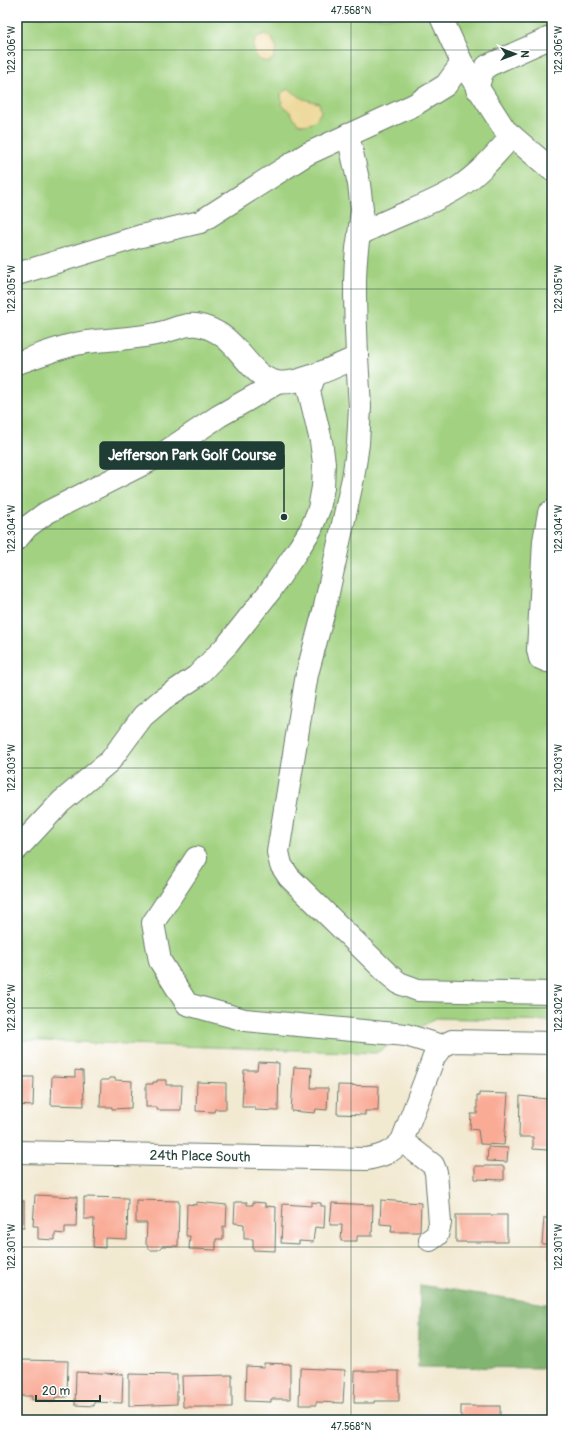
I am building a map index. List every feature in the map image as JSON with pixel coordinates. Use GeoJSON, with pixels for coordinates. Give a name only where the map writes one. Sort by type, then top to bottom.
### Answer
{"type":"FeatureCollection","features":[{"type":"Feature","properties":{"kind":"street"},"geometry":{"type":"LineString","coordinates":[[440,17],[462,64],[505,130],[552,170]]}},
{"type":"Feature","properties":{"kind":"street"},"geometry":{"type":"LineString","coordinates":[[477,89],[482,73],[487,66],[552,37]]}},
{"type":"Feature","properties":{"kind":"street"},"geometry":{"type":"LineString","coordinates":[[17,274],[141,236],[200,222],[307,154],[414,105],[446,85],[462,64]]}},
{"type":"Feature","properties":{"kind":"street"},"geometry":{"type":"LineString","coordinates":[[348,135],[359,184],[362,209],[356,254],[355,288],[360,407],[358,444],[353,478],[324,611],[307,674],[278,852],[280,865],[289,877],[388,974],[409,988],[439,991],[552,993]]}},
{"type":"Feature","properties":{"kind":"street"},"geometry":{"type":"LineString","coordinates":[[359,235],[378,224],[458,187],[485,166],[512,136]]}},
{"type":"Feature","properties":{"kind":"street"},"geometry":{"type":"LineString","coordinates":[[17,363],[81,343],[129,339],[196,325],[212,329],[225,336],[256,371],[277,383]]}},
{"type":"Feature","properties":{"kind":"street"},"geometry":{"type":"LineString","coordinates":[[17,539],[27,527],[46,513],[161,455],[219,416],[277,383],[293,381],[315,375],[357,357]]}},
{"type":"Feature","properties":{"kind":"street"},"geometry":{"type":"LineString","coordinates":[[17,849],[61,802],[110,761],[143,716],[163,699],[197,676],[228,644],[270,592],[311,529],[319,509],[323,487],[323,456],[309,391],[315,375]]}},
{"type":"Feature","properties":{"kind":"street"},"geometry":{"type":"LineString","coordinates":[[551,508],[544,541],[538,650],[540,658],[547,662],[552,660]]}},
{"type":"Feature","properties":{"kind":"street"},"geometry":{"type":"LineString","coordinates":[[541,601],[545,622],[552,632]]}},
{"type":"Feature","properties":{"kind":"street"},"geometry":{"type":"LineString","coordinates":[[196,858],[154,923],[160,961],[187,1004],[246,1020],[406,1035],[442,1046]]}},
{"type":"Feature","properties":{"kind":"street"},"geometry":{"type":"LineString","coordinates":[[430,1240],[437,1235],[440,1223],[436,1172],[433,1164],[402,1141],[434,1057],[442,1046],[452,1041],[552,1043]]}},
{"type":"Feature","properties":{"kind":"street","name":"24th Place South"},"geometry":{"type":"LineString","coordinates":[[17,1152],[367,1159],[383,1155],[394,1150],[402,1141]]}},
{"type":"Feature","properties":{"kind":"green space"},"geometry":{"type":"Polygon","coordinates":[[[17,17],[552,17],[552,1021],[436,1018],[376,1053],[17,1040],[17,17]]]}},
{"type":"Feature","properties":{"kind":"green space"},"geometry":{"type":"Polygon","coordinates":[[[420,1285],[552,1305],[552,1368],[418,1367],[420,1285]]]}},
{"type":"Feature","properties":{"kind":"sand"},"geometry":{"type":"Polygon","coordinates":[[[265,34],[271,37],[277,48],[273,59],[268,62],[258,57],[253,46],[257,37],[265,34]]]}},
{"type":"Feature","properties":{"kind":"sand"},"geometry":{"type":"Polygon","coordinates":[[[289,89],[303,99],[319,103],[321,112],[311,123],[305,125],[298,124],[290,112],[282,105],[281,94],[289,89]]]}},
{"type":"Feature","properties":{"kind":"building"},"geometry":{"type":"Polygon","coordinates":[[[258,1062],[279,1063],[278,1111],[255,1110],[255,1107],[242,1107],[244,1070],[257,1070],[258,1062]]]}},
{"type":"Feature","properties":{"kind":"building"},"geometry":{"type":"Polygon","coordinates":[[[17,1067],[19,1067],[19,1077],[34,1077],[33,1106],[17,1105],[17,1067]]]}},
{"type":"Feature","properties":{"kind":"building"},"geometry":{"type":"Polygon","coordinates":[[[294,1067],[312,1068],[311,1088],[328,1088],[327,1110],[316,1109],[315,1113],[291,1111],[294,1067]]]}},
{"type":"Feature","properties":{"kind":"building"},"geometry":{"type":"Polygon","coordinates":[[[75,1070],[83,1071],[84,1106],[51,1105],[52,1076],[75,1077],[75,1070]]]}},
{"type":"Feature","properties":{"kind":"building"},"geometry":{"type":"Polygon","coordinates":[[[109,1078],[115,1078],[115,1080],[132,1081],[131,1108],[112,1109],[112,1107],[100,1107],[101,1080],[109,1080],[109,1078]]]}},
{"type":"Feature","properties":{"kind":"building"},"geometry":{"type":"Polygon","coordinates":[[[157,1080],[166,1080],[166,1085],[182,1085],[181,1110],[157,1110],[157,1107],[146,1107],[146,1084],[153,1084],[153,1082],[157,1082],[157,1080]]]}},
{"type":"Feature","properties":{"kind":"building"},"geometry":{"type":"Polygon","coordinates":[[[197,1082],[226,1083],[226,1109],[215,1109],[214,1112],[196,1111],[197,1082]]]}},
{"type":"Feature","properties":{"kind":"building"},"geometry":{"type":"Polygon","coordinates":[[[338,1085],[379,1086],[378,1111],[365,1111],[365,1115],[337,1114],[338,1085]]]}},
{"type":"Feature","properties":{"kind":"building"},"geometry":{"type":"Polygon","coordinates":[[[479,1093],[508,1094],[504,1145],[480,1144],[478,1130],[470,1129],[471,1114],[477,1114],[477,1096],[479,1096],[479,1093]]]}},
{"type":"Feature","properties":{"kind":"building"},"geometry":{"type":"Polygon","coordinates":[[[520,1096],[547,1099],[546,1112],[552,1112],[552,1137],[548,1137],[548,1150],[533,1149],[533,1137],[519,1137],[520,1096]]]}},
{"type":"Feature","properties":{"kind":"building"},"geometry":{"type":"Polygon","coordinates":[[[488,1147],[508,1148],[507,1162],[487,1161],[488,1147]]]}},
{"type":"Feature","properties":{"kind":"building"},"geometry":{"type":"Polygon","coordinates":[[[475,1166],[504,1166],[504,1180],[475,1179],[475,1166]]]}},
{"type":"Feature","properties":{"kind":"building"},"geometry":{"type":"Polygon","coordinates":[[[35,1195],[77,1197],[76,1227],[65,1227],[65,1234],[55,1233],[55,1240],[38,1239],[38,1226],[33,1226],[35,1195]]]}},
{"type":"Feature","properties":{"kind":"building"},"geometry":{"type":"Polygon","coordinates":[[[84,1197],[128,1198],[127,1239],[105,1238],[105,1248],[93,1247],[94,1219],[84,1219],[84,1197]]]}},
{"type":"Feature","properties":{"kind":"building"},"geometry":{"type":"Polygon","coordinates":[[[136,1200],[179,1201],[178,1246],[162,1246],[158,1250],[150,1250],[146,1244],[147,1223],[136,1223],[136,1200]]]}},
{"type":"Feature","properties":{"kind":"building"},"geometry":{"type":"Polygon","coordinates":[[[381,1200],[421,1203],[420,1232],[391,1232],[392,1225],[380,1224],[381,1200]]]}},
{"type":"Feature","properties":{"kind":"building"},"geometry":{"type":"Polygon","coordinates":[[[17,1201],[24,1201],[24,1227],[17,1227],[17,1201]]]}},
{"type":"Feature","properties":{"kind":"building"},"geometry":{"type":"Polygon","coordinates":[[[196,1202],[227,1205],[226,1227],[223,1226],[223,1239],[216,1239],[216,1250],[189,1249],[190,1236],[186,1236],[187,1204],[196,1205],[196,1202]]]}},
{"type":"Feature","properties":{"kind":"building"},"geometry":{"type":"Polygon","coordinates":[[[235,1202],[247,1202],[247,1205],[253,1205],[253,1202],[265,1203],[265,1206],[276,1207],[275,1251],[253,1250],[253,1239],[244,1239],[244,1224],[234,1223],[235,1202]]]}},
{"type":"Feature","properties":{"kind":"building"},"geometry":{"type":"Polygon","coordinates":[[[311,1202],[321,1203],[321,1206],[325,1206],[324,1228],[315,1227],[313,1242],[299,1241],[299,1244],[281,1243],[283,1204],[311,1206],[311,1202]]]}},
{"type":"Feature","properties":{"kind":"building"},"geometry":{"type":"Polygon","coordinates":[[[332,1203],[373,1205],[372,1236],[357,1236],[357,1241],[341,1241],[342,1225],[330,1225],[332,1203]]]}},
{"type":"Feature","properties":{"kind":"building"},"geometry":{"type":"Polygon","coordinates":[[[456,1215],[507,1215],[507,1242],[456,1242],[456,1215]]]}},
{"type":"Feature","properties":{"kind":"building"},"geometry":{"type":"Polygon","coordinates":[[[544,1218],[552,1218],[552,1258],[548,1258],[549,1244],[542,1244],[544,1218]]]}},
{"type":"Feature","properties":{"kind":"building"},"geometry":{"type":"Polygon","coordinates":[[[21,1360],[68,1361],[67,1397],[55,1397],[55,1400],[32,1400],[32,1396],[21,1396],[21,1360]]]}},
{"type":"Feature","properties":{"kind":"building"},"geometry":{"type":"Polygon","coordinates":[[[264,1363],[290,1364],[290,1399],[271,1399],[271,1402],[245,1401],[246,1366],[264,1367],[264,1363]]]}},
{"type":"Feature","properties":{"kind":"building"},"geometry":{"type":"Polygon","coordinates":[[[300,1368],[345,1370],[343,1403],[316,1402],[316,1405],[299,1405],[300,1368]]]}},
{"type":"Feature","properties":{"kind":"building"},"geometry":{"type":"Polygon","coordinates":[[[355,1371],[399,1371],[399,1401],[354,1403],[355,1371]]]}},
{"type":"Feature","properties":{"kind":"building"},"geometry":{"type":"Polygon","coordinates":[[[76,1372],[123,1374],[122,1403],[94,1402],[94,1406],[75,1405],[76,1372]]]}},
{"type":"Feature","properties":{"kind":"building"},"geometry":{"type":"Polygon","coordinates":[[[129,1374],[177,1375],[177,1404],[129,1406],[129,1374]]]}},
{"type":"Feature","properties":{"kind":"building"},"geometry":{"type":"Polygon","coordinates":[[[232,1375],[232,1407],[183,1407],[182,1376],[232,1375]]]}},
{"type":"Feature","properties":{"kind":"building"},"geometry":{"type":"Polygon","coordinates":[[[461,1406],[500,1406],[500,1420],[461,1420],[461,1406]]]}},
{"type":"Feature","properties":{"kind":"place","name":"Jefferson Park Golf Course"},"geometry":{"type":"Point","coordinates":[284,517]}}]}
